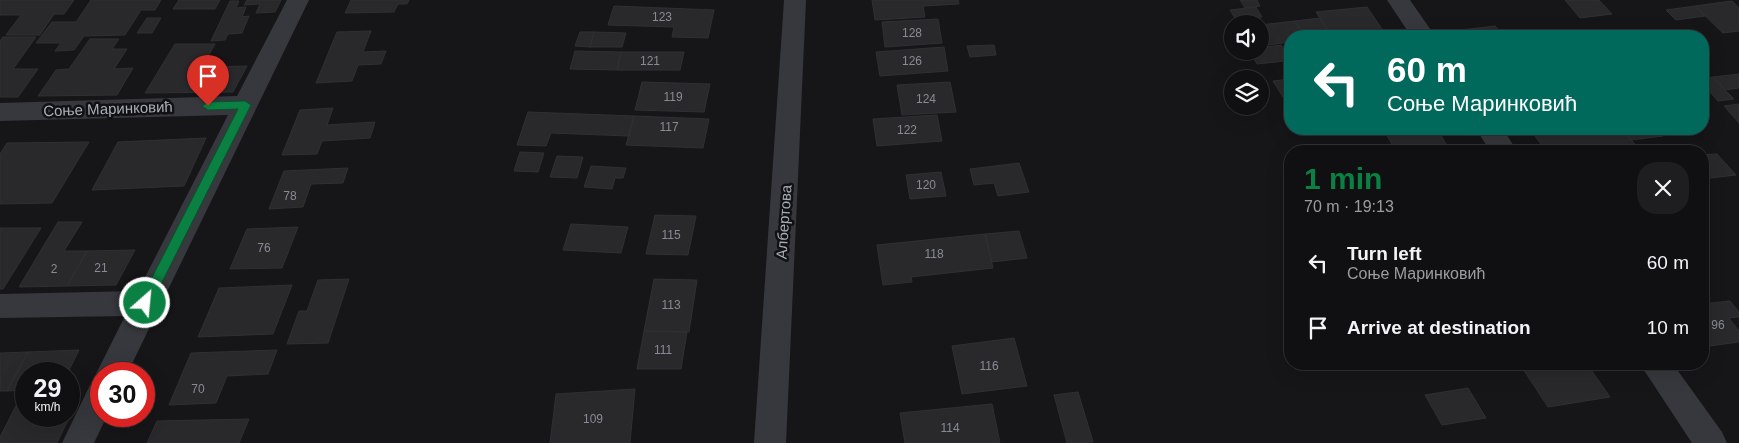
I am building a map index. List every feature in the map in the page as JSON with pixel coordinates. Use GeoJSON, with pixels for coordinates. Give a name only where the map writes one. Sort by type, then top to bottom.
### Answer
{"type":"FeatureCollection","features":[{"type":"Feature","properties":{"kind":"street"},"geometry":{"type":"LineString","coordinates":[[117,362],[298,0]]}},
{"type":"Feature","properties":{"kind":"street","name":"Албертова"},"geometry":{"type":"LineString","coordinates":[[770,443],[795,0]]}},
{"type":"Feature","properties":{"kind":"street"},"geometry":{"type":"LineString","coordinates":[[1398,0],[1419,30]]}},
{"type":"Feature","properties":{"kind":"street","name":"Соње Маринковић"},"geometry":{"type":"LineString","coordinates":[[0,112],[245,105]]}},
{"type":"Feature","properties":{"kind":"street"},"geometry":{"type":"LineString","coordinates":[[0,306],[145,303]]}},
{"type":"Feature","properties":{"kind":"street"},"geometry":{"type":"LineString","coordinates":[[1658,370],[1710,443]]}},
{"type":"Feature","properties":{"kind":"street"},"geometry":{"type":"LineString","coordinates":[[78,443],[90,418]]}},
{"type":"Feature","properties":{"kind":"building"},"geometry":{"type":"Polygon","coordinates":[[[0,0],[74,0],[64,14],[54,14],[40,35],[6,35],[21,15],[0,15],[0,0]]]}},
{"type":"Feature","properties":{"kind":"building"},"geometry":{"type":"Polygon","coordinates":[[[91,0],[161,0],[155,10],[141,10],[125,35],[84,36],[74,50],[55,51],[61,43],[36,43],[52,22],[76,22],[91,0]]]}},
{"type":"Feature","properties":{"kind":"building"},"geometry":{"type":"Polygon","coordinates":[[[179,0],[220,0],[215,9],[173,9],[179,0]]]}},
{"type":"Feature","properties":{"kind":"building"},"geometry":{"type":"Polygon","coordinates":[[[247,0],[281,0],[275,12],[256,13],[260,4],[244,5],[247,0]]]}},
{"type":"Feature","properties":{"kind":"building"},"geometry":{"type":"Polygon","coordinates":[[[351,0],[409,0],[407,4],[398,4],[394,12],[345,13],[351,0]]]}},
{"type":"Feature","properties":{"kind":"building"},"geometry":{"type":"Polygon","coordinates":[[[872,0],[958,0],[959,4],[923,6],[925,17],[875,20],[872,0]]]}},
{"type":"Feature","properties":{"kind":"building"},"geometry":{"type":"Polygon","coordinates":[[[1240,0],[1257,0],[1260,6],[1245,8],[1240,0]]]}},
{"type":"Feature","properties":{"kind":"building"},"geometry":{"type":"Polygon","coordinates":[[[1565,0],[1599,0],[1612,14],[1580,18],[1565,0]]]}},
{"type":"Feature","properties":{"kind":"building"},"geometry":{"type":"Polygon","coordinates":[[[230,1],[239,1],[236,8],[246,7],[242,17],[249,16],[242,33],[228,34],[225,40],[211,41],[230,1]]]}},
{"type":"Feature","properties":{"kind":"building"},"geometry":{"type":"Polygon","coordinates":[[[1732,1],[1739,8],[1739,31],[1723,33],[1695,6],[1732,1]]]}},
{"type":"Feature","properties":{"kind":"building"},"geometry":{"type":"Polygon","coordinates":[[[614,6],[714,10],[708,38],[672,37],[674,27],[608,25],[614,6]]]}},
{"type":"Feature","properties":{"kind":"building"},"geometry":{"type":"Polygon","coordinates":[[[1695,6],[1705,16],[1676,20],[1666,10],[1695,6]]]}},
{"type":"Feature","properties":{"kind":"building"},"geometry":{"type":"Polygon","coordinates":[[[1256,7],[1261,15],[1233,15],[1230,10],[1256,7]]]}},
{"type":"Feature","properties":{"kind":"building"},"geometry":{"type":"Polygon","coordinates":[[[1367,7],[1383,30],[1327,30],[1316,12],[1367,7]]]}},
{"type":"Feature","properties":{"kind":"building"},"geometry":{"type":"Polygon","coordinates":[[[147,18],[161,18],[152,33],[137,33],[147,18]]]}},
{"type":"Feature","properties":{"kind":"building"},"geometry":{"type":"Polygon","coordinates":[[[1320,18],[1327,30],[1300,30],[1295,21],[1320,18]]]}},
{"type":"Feature","properties":{"kind":"building"},"geometry":{"type":"Polygon","coordinates":[[[938,19],[942,43],[885,47],[882,22],[938,19]]]}},
{"type":"Feature","properties":{"kind":"building"},"geometry":{"type":"Polygon","coordinates":[[[1295,21],[1300,30],[1284,30],[1284,43],[1269,45],[1269,24],[1295,21]]]}},
{"type":"Feature","properties":{"kind":"building"},"geometry":{"type":"Polygon","coordinates":[[[1495,26],[1499,30],[1461,30],[1495,26]]]}},
{"type":"Feature","properties":{"kind":"building"},"geometry":{"type":"Polygon","coordinates":[[[371,31],[363,52],[386,51],[381,64],[358,65],[352,81],[316,83],[337,32],[371,31]]]}},
{"type":"Feature","properties":{"kind":"building"},"geometry":{"type":"Polygon","coordinates":[[[580,32],[594,32],[590,47],[575,46],[580,32]]]}},
{"type":"Feature","properties":{"kind":"building"},"geometry":{"type":"Polygon","coordinates":[[[594,32],[626,33],[622,47],[590,47],[594,32]]]}},
{"type":"Feature","properties":{"kind":"building"},"geometry":{"type":"Polygon","coordinates":[[[3,37],[36,37],[13,69],[38,69],[18,97],[0,97],[0,41],[3,37]]]}},
{"type":"Feature","properties":{"kind":"building"},"geometry":{"type":"Polygon","coordinates":[[[90,39],[119,39],[112,49],[127,49],[114,69],[133,68],[117,95],[38,96],[56,70],[69,69],[90,39]]]}},
{"type":"Feature","properties":{"kind":"building"},"geometry":{"type":"Polygon","coordinates":[[[175,44],[215,44],[202,67],[247,66],[233,92],[145,93],[175,44]]]}},
{"type":"Feature","properties":{"kind":"building"},"geometry":{"type":"Polygon","coordinates":[[[994,45],[996,55],[970,57],[967,46],[994,45]]]}},
{"type":"Feature","properties":{"kind":"building"},"geometry":{"type":"Polygon","coordinates":[[[1281,45],[1284,50],[1284,56],[1282,56],[1284,61],[1257,64],[1255,60],[1269,60],[1269,47],[1281,45]]]}},
{"type":"Feature","properties":{"kind":"building"},"geometry":{"type":"Polygon","coordinates":[[[944,47],[948,71],[880,76],[876,52],[944,47]]]}},
{"type":"Feature","properties":{"kind":"building"},"geometry":{"type":"Polygon","coordinates":[[[575,51],[621,52],[617,70],[570,69],[575,51]]]}},
{"type":"Feature","properties":{"kind":"building"},"geometry":{"type":"Polygon","coordinates":[[[621,52],[684,52],[680,70],[617,70],[621,52]]]}},
{"type":"Feature","properties":{"kind":"building"},"geometry":{"type":"Polygon","coordinates":[[[1739,74],[1739,88],[1725,90],[1713,77],[1739,74]]]}},
{"type":"Feature","properties":{"kind":"building"},"geometry":{"type":"Polygon","coordinates":[[[1713,77],[1734,99],[1718,101],[1709,92],[1709,78],[1713,77]]]}},
{"type":"Feature","properties":{"kind":"building"},"geometry":{"type":"Polygon","coordinates":[[[1284,80],[1284,97],[1283,97],[1273,81],[1284,80]]]}},
{"type":"Feature","properties":{"kind":"building"},"geometry":{"type":"Polygon","coordinates":[[[642,82],[710,84],[704,112],[635,110],[642,82]]]}},
{"type":"Feature","properties":{"kind":"building"},"geometry":{"type":"Polygon","coordinates":[[[950,82],[956,112],[902,115],[897,85],[950,82]]]}},
{"type":"Feature","properties":{"kind":"building"},"geometry":{"type":"Polygon","coordinates":[[[1739,104],[1739,123],[1724,106],[1739,104]]]}},
{"type":"Feature","properties":{"kind":"building"},"geometry":{"type":"Polygon","coordinates":[[[333,108],[327,125],[375,122],[370,138],[322,141],[317,154],[282,155],[300,110],[333,108]]]}},
{"type":"Feature","properties":{"kind":"building"},"geometry":{"type":"Polygon","coordinates":[[[528,112],[634,116],[629,136],[551,133],[546,146],[517,145],[528,112]]]}},
{"type":"Feature","properties":{"kind":"building"},"geometry":{"type":"Polygon","coordinates":[[[937,115],[942,141],[877,146],[873,119],[937,115]]]}},
{"type":"Feature","properties":{"kind":"building"},"geometry":{"type":"Polygon","coordinates":[[[634,116],[709,119],[703,148],[626,145],[634,116]]]}},
{"type":"Feature","properties":{"kind":"building"},"geometry":{"type":"Polygon","coordinates":[[[1387,135],[1441,135],[1447,145],[1392,145],[1387,135]]]}},
{"type":"Feature","properties":{"kind":"building"},"geometry":{"type":"Polygon","coordinates":[[[1627,135],[1635,145],[1542,145],[1535,136],[1627,135]]]}},
{"type":"Feature","properties":{"kind":"building"},"geometry":{"type":"Polygon","coordinates":[[[1627,135],[1663,136],[1631,140],[1627,135]]]}},
{"type":"Feature","properties":{"kind":"building"},"geometry":{"type":"Polygon","coordinates":[[[206,138],[184,186],[92,190],[118,142],[206,138]]]}},
{"type":"Feature","properties":{"kind":"building"},"geometry":{"type":"Polygon","coordinates":[[[89,142],[52,203],[0,204],[0,154],[7,143],[89,142]]]}},
{"type":"Feature","properties":{"kind":"building"},"geometry":{"type":"Polygon","coordinates":[[[520,152],[544,153],[538,172],[514,171],[520,152]]]}},
{"type":"Feature","properties":{"kind":"building"},"geometry":{"type":"Polygon","coordinates":[[[1717,154],[1736,175],[1709,178],[1709,155],[1717,154]]]}},
{"type":"Feature","properties":{"kind":"building"},"geometry":{"type":"Polygon","coordinates":[[[557,156],[583,157],[577,178],[550,177],[557,156]]]}},
{"type":"Feature","properties":{"kind":"building"},"geometry":{"type":"Polygon","coordinates":[[[1019,163],[1029,192],[998,196],[994,183],[974,185],[970,169],[1019,163]]]}},
{"type":"Feature","properties":{"kind":"building"},"geometry":{"type":"Polygon","coordinates":[[[591,166],[626,168],[623,178],[615,178],[612,189],[584,187],[591,166]]]}},
{"type":"Feature","properties":{"kind":"building"},"geometry":{"type":"Polygon","coordinates":[[[348,168],[343,183],[311,184],[303,207],[269,209],[284,171],[348,168]]]}},
{"type":"Feature","properties":{"kind":"building"},"geometry":{"type":"Polygon","coordinates":[[[941,172],[946,196],[910,199],[906,175],[941,172]]]}},
{"type":"Feature","properties":{"kind":"building"},"geometry":{"type":"Polygon","coordinates":[[[655,215],[696,216],[688,255],[646,254],[655,215]]]}},
{"type":"Feature","properties":{"kind":"building"},"geometry":{"type":"Polygon","coordinates":[[[58,222],[82,222],[64,251],[87,251],[67,286],[19,287],[58,222]]]}},
{"type":"Feature","properties":{"kind":"building"},"geometry":{"type":"Polygon","coordinates":[[[571,224],[628,227],[621,253],[563,250],[571,224]]]}},
{"type":"Feature","properties":{"kind":"building"},"geometry":{"type":"Polygon","coordinates":[[[298,227],[282,268],[230,269],[247,229],[298,227]]]}},
{"type":"Feature","properties":{"kind":"building"},"geometry":{"type":"Polygon","coordinates":[[[0,228],[41,228],[3,289],[0,289],[0,228]]]}},
{"type":"Feature","properties":{"kind":"building"},"geometry":{"type":"Polygon","coordinates":[[[1019,231],[1027,258],[992,262],[985,234],[1019,231]]]}},
{"type":"Feature","properties":{"kind":"building"},"geometry":{"type":"Polygon","coordinates":[[[985,234],[993,268],[911,277],[912,282],[883,285],[877,245],[985,234]]]}},
{"type":"Feature","properties":{"kind":"building"},"geometry":{"type":"Polygon","coordinates":[[[135,250],[116,285],[67,286],[87,251],[135,250]]]}},
{"type":"Feature","properties":{"kind":"building"},"geometry":{"type":"Polygon","coordinates":[[[349,279],[328,343],[287,344],[299,311],[307,311],[318,280],[349,279]]]}},
{"type":"Feature","properties":{"kind":"building"},"geometry":{"type":"Polygon","coordinates":[[[654,279],[697,280],[689,332],[644,331],[654,279]]]}},
{"type":"Feature","properties":{"kind":"building"},"geometry":{"type":"Polygon","coordinates":[[[292,285],[273,334],[198,337],[219,288],[292,285]]]}},
{"type":"Feature","properties":{"kind":"building"},"geometry":{"type":"Polygon","coordinates":[[[1730,301],[1739,312],[1739,317],[1729,318],[1739,331],[1739,342],[1709,346],[1709,303],[1730,301]]]}},
{"type":"Feature","properties":{"kind":"building"},"geometry":{"type":"Polygon","coordinates":[[[644,331],[687,332],[681,369],[637,369],[644,331]]]}},
{"type":"Feature","properties":{"kind":"building"},"geometry":{"type":"Polygon","coordinates":[[[1014,338],[1027,386],[962,394],[952,346],[1014,338]]]}},
{"type":"Feature","properties":{"kind":"building"},"geometry":{"type":"Polygon","coordinates":[[[79,350],[73,362],[23,362],[28,352],[79,350]]]}},
{"type":"Feature","properties":{"kind":"building"},"geometry":{"type":"Polygon","coordinates":[[[277,350],[268,374],[227,376],[216,403],[169,405],[191,353],[277,350]]]}},
{"type":"Feature","properties":{"kind":"building"},"geometry":{"type":"Polygon","coordinates":[[[28,352],[23,362],[15,362],[15,376],[7,391],[0,391],[0,353],[28,352]]]}},
{"type":"Feature","properties":{"kind":"building"},"geometry":{"type":"Polygon","coordinates":[[[1524,370],[1591,370],[1610,397],[1548,407],[1524,370]]]}},
{"type":"Feature","properties":{"kind":"building"},"geometry":{"type":"Polygon","coordinates":[[[15,376],[15,391],[7,391],[15,376]]]}},
{"type":"Feature","properties":{"kind":"building"},"geometry":{"type":"Polygon","coordinates":[[[1468,388],[1486,418],[1442,425],[1425,395],[1468,388]]]}},
{"type":"Feature","properties":{"kind":"building"},"geometry":{"type":"Polygon","coordinates":[[[635,389],[630,443],[550,443],[556,394],[635,389]]]}},
{"type":"Feature","properties":{"kind":"building"},"geometry":{"type":"Polygon","coordinates":[[[1078,392],[1093,442],[1067,443],[1054,395],[1078,392]]]}},
{"type":"Feature","properties":{"kind":"building"},"geometry":{"type":"Polygon","coordinates":[[[992,404],[1000,443],[905,443],[900,413],[992,404]]]}},
{"type":"Feature","properties":{"kind":"building"},"geometry":{"type":"Polygon","coordinates":[[[15,408],[15,427],[65,427],[57,443],[0,443],[0,437],[15,408]]]}},
{"type":"Feature","properties":{"kind":"building"},"geometry":{"type":"Polygon","coordinates":[[[249,419],[239,443],[147,443],[157,421],[249,419]]]}},
{"type":"Feature","properties":{"kind":"route"},"geometry":{"type":"LineString","coordinates":[[145,303],[245,105],[208,106]]}}]}
